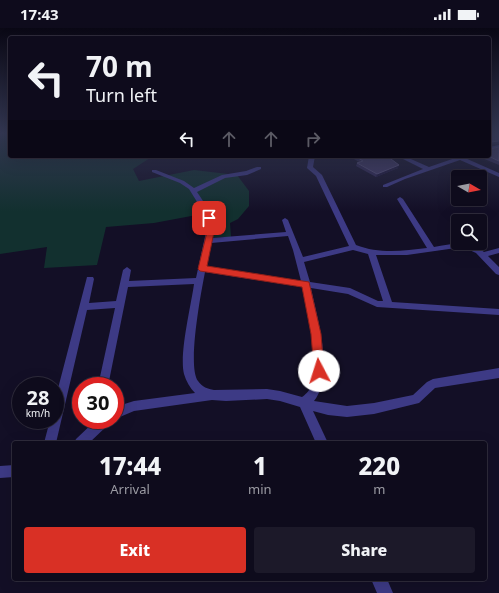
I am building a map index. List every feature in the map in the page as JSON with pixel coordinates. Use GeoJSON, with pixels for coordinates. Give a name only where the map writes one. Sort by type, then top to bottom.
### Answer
{"type":"FeatureCollection","features":[{"type":"Feature","properties":{"kind":"street"},"geometry":{"type":"LineString","coordinates":[[311,159],[310,168],[319,175],[353,247],[363,252],[401,253],[463,246],[474,248],[499,272]]}},
{"type":"Feature","properties":{"kind":"street"},"geometry":{"type":"LineString","coordinates":[[407,159],[428,169]]}},
{"type":"Feature","properties":{"kind":"street"},"geometry":{"type":"LineString","coordinates":[[385,186],[456,159]]}},
{"type":"Feature","properties":{"kind":"street"},"geometry":{"type":"LineString","coordinates":[[467,159],[499,176]]}},
{"type":"Feature","properties":{"kind":"street"},"geometry":{"type":"LineString","coordinates":[[194,191],[224,176],[247,172],[259,168]]}},
{"type":"Feature","properties":{"kind":"street"},"geometry":{"type":"LineString","coordinates":[[154,171],[182,182],[194,191],[209,218],[210,227],[199,281],[188,367],[194,385],[201,392],[211,396]]}},
{"type":"Feature","properties":{"kind":"street"},"geometry":{"type":"LineString","coordinates":[[400,199],[432,250]]}},
{"type":"Feature","properties":{"kind":"street"},"geometry":{"type":"LineString","coordinates":[[285,220],[306,284],[316,334],[319,371],[315,391],[304,404]]}},
{"type":"Feature","properties":{"kind":"street"},"geometry":{"type":"LineString","coordinates":[[208,241],[290,234]]}},
{"type":"Feature","properties":{"kind":"street"},"geometry":{"type":"LineString","coordinates":[[299,261],[353,247]]}},
{"type":"Feature","properties":{"kind":"street"},"geometry":{"type":"LineString","coordinates":[[483,255],[499,250]]}},
{"type":"Feature","properties":{"kind":"street"},"geometry":{"type":"LineString","coordinates":[[371,252],[389,305]]}},
{"type":"Feature","properties":{"kind":"street"},"geometry":{"type":"LineString","coordinates":[[202,269],[350,291],[372,302],[389,305],[499,312]]}},
{"type":"Feature","properties":{"kind":"street"},"geometry":{"type":"LineString","coordinates":[[105,377],[126,270]]}},
{"type":"Feature","properties":{"kind":"street"},"geometry":{"type":"LineString","coordinates":[[50,441],[90,279]]}},
{"type":"Feature","properties":{"kind":"street"},"geometry":{"type":"LineString","coordinates":[[124,284],[199,281]]}},
{"type":"Feature","properties":{"kind":"street"},"geometry":{"type":"LineString","coordinates":[[83,307],[120,304]]}},
{"type":"Feature","properties":{"kind":"street"},"geometry":{"type":"LineString","coordinates":[[124,410],[134,406],[211,396],[267,394],[279,395],[304,404],[345,413],[365,411],[417,399],[433,384],[499,373]]}},
{"type":"Feature","properties":{"kind":"street"},"geometry":{"type":"LineString","coordinates":[[304,404],[321,441]]}},
{"type":"Feature","properties":{"kind":"street"},"geometry":{"type":"LineString","coordinates":[[82,441],[92,429]]}},
{"type":"Feature","properties":{"kind":"street"},"geometry":{"type":"LineString","coordinates":[[0,472],[12,471]]}},
{"type":"Feature","properties":{"kind":"street"},"geometry":{"type":"LineString","coordinates":[[380,581],[385,593]]}},
{"type":"Feature","properties":{"kind":"green space"},"geometry":{"type":"Polygon","coordinates":[[[0,159],[148,159],[133,169],[139,181],[194,170],[237,175],[249,191],[249,206],[238,219],[230,223],[231,237],[205,238],[202,214],[154,223],[106,227],[97,265],[44,268],[47,247],[0,254],[0,159]]]}},
{"type":"Feature","properties":{"kind":"building"},"geometry":{"type":"Polygon","coordinates":[[[360,159],[391,159],[399,165],[377,174],[357,163],[363,161],[360,159]]]}},
{"type":"Feature","properties":{"kind":"route"},"geometry":{"type":"LineString","coordinates":[[209,218],[210,232],[202,269],[306,284],[309,307],[316,334],[319,371]]}}]}
